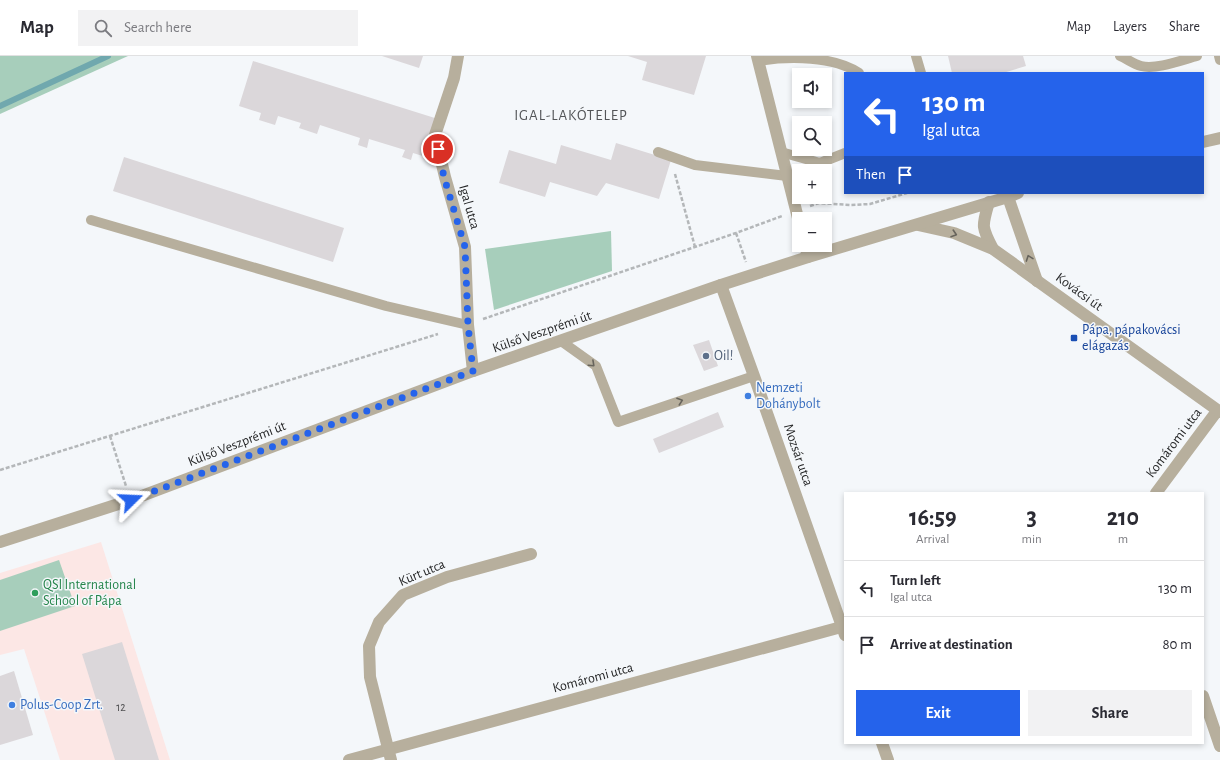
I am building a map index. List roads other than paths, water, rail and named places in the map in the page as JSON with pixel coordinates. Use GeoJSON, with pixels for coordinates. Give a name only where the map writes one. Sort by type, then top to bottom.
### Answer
{"type":"FeatureCollection","features":[{"type":"Feature","properties":{"kind":"street","name":"Igal utca"},"geometry":{"type":"LineString","coordinates":[[458,56],[454,78],[435,135],[444,177],[465,247],[468,325],[473,371]]}},
{"type":"Feature","properties":{"kind":"street"},"geometry":{"type":"LineString","coordinates":[[758,59],[787,176],[792,185]]}},
{"type":"Feature","properties":{"kind":"street"},"geometry":{"type":"LineString","coordinates":[[1204,142],[1220,138]]}},
{"type":"Feature","properties":{"kind":"street","name":"Külső Veszprémi út"},"geometry":{"type":"LineString","coordinates":[[832,245],[916,224],[1013,195]]}},
{"type":"Feature","properties":{"kind":"street","name":"Kovácsi út"},"geometry":{"type":"LineString","coordinates":[[1013,195],[1037,280]]}},
{"type":"Feature","properties":{"kind":"street"},"geometry":{"type":"LineString","coordinates":[[989,202],[983,224],[984,234],[992,249]]}},
{"type":"Feature","properties":{"kind":"street","name":"Kovácsi út"},"geometry":{"type":"LineString","coordinates":[[916,224],[954,233],[992,249],[1219,411]]}},
{"type":"Feature","properties":{"kind":"street","name":"Külső Veszprémi út"},"geometry":{"type":"LineString","coordinates":[[0,542],[131,500],[473,371],[750,275],[805,252]]}},
{"type":"Feature","properties":{"kind":"street","name":"Mozsár utca"},"geometry":{"type":"LineString","coordinates":[[721,285],[844,629]]}},
{"type":"Feature","properties":{"kind":"street","name":"Komáromi utca"},"geometry":{"type":"LineString","coordinates":[[1157,492],[1219,411]]}},
{"type":"Feature","properties":{"kind":"street","name":"Kürt utca"},"geometry":{"type":"LineString","coordinates":[[389,754],[370,677],[369,646],[379,622],[403,595],[447,577],[532,554]]}},
{"type":"Feature","properties":{"kind":"street","name":"Komáromi utca"},"geometry":{"type":"LineString","coordinates":[[349,760],[389,754],[844,629]]}},
{"type":"Feature","properties":{"kind":"street"},"geometry":{"type":"LineString","coordinates":[[1204,699],[1220,746]]}},
{"type":"Feature","properties":{"kind":"street"},"geometry":{"type":"LineString","coordinates":[[882,744],[888,760]]}},
{"type":"Feature","properties":{"kind":"lane"},"geometry":{"type":"LineString","coordinates":[[916,56],[921,72]]}},
{"type":"Feature","properties":{"kind":"lane"},"geometry":{"type":"LineString","coordinates":[[1120,56],[1141,66],[1150,66],[1166,65],[1197,56]]}},
{"type":"Feature","properties":{"kind":"lane"},"geometry":{"type":"LineString","coordinates":[[1219,56],[1220,60]]}},
{"type":"Feature","properties":{"kind":"lane"},"geometry":{"type":"LineString","coordinates":[[758,59],[787,57],[824,58],[840,62],[854,68],[859,72]]}},
{"type":"Feature","properties":{"kind":"lane"},"geometry":{"type":"LineString","coordinates":[[658,152],[695,165],[787,176]]}},
{"type":"Feature","properties":{"kind":"lane"},"geometry":{"type":"LineString","coordinates":[[781,152],[820,163],[844,153]]}},
{"type":"Feature","properties":{"kind":"lane"},"geometry":{"type":"LineString","coordinates":[[91,220],[386,306],[468,325]]}},
{"type":"Feature","properties":{"kind":"lane"},"geometry":{"type":"LineString","coordinates":[[561,341],[596,366],[618,422],[754,376]]}},
{"type":"Feature","properties":{"kind":"waterway"},"geometry":{"type":"LineString","coordinates":[[0,106],[108,56]]}},
{"type":"Feature","properties":{"kind":"place","name":"Pápa, pápakovácsi elágazás"},"geometry":{"type":"Point","coordinates":[1074,338]}},
{"type":"Feature","properties":{"kind":"place","name":"Oil!"},"geometry":{"type":"Point","coordinates":[706,356]}},
{"type":"Feature","properties":{"kind":"place","name":"Nemzeti Dohánybolt"},"geometry":{"type":"Point","coordinates":[748,396]}},
{"type":"Feature","properties":{"kind":"place","name":"QSI International School of Pápa"},"geometry":{"type":"Point","coordinates":[35,593]}},
{"type":"Feature","properties":{"kind":"place","name":"Polus-Coop Zrt."},"geometry":{"type":"Point","coordinates":[12,705]}},
{"type":"Feature","properties":{"kind":"district","name":"IGAL-LAKÓTELEP"},"geometry":{"type":"Point","coordinates":[571,115]}}]}
